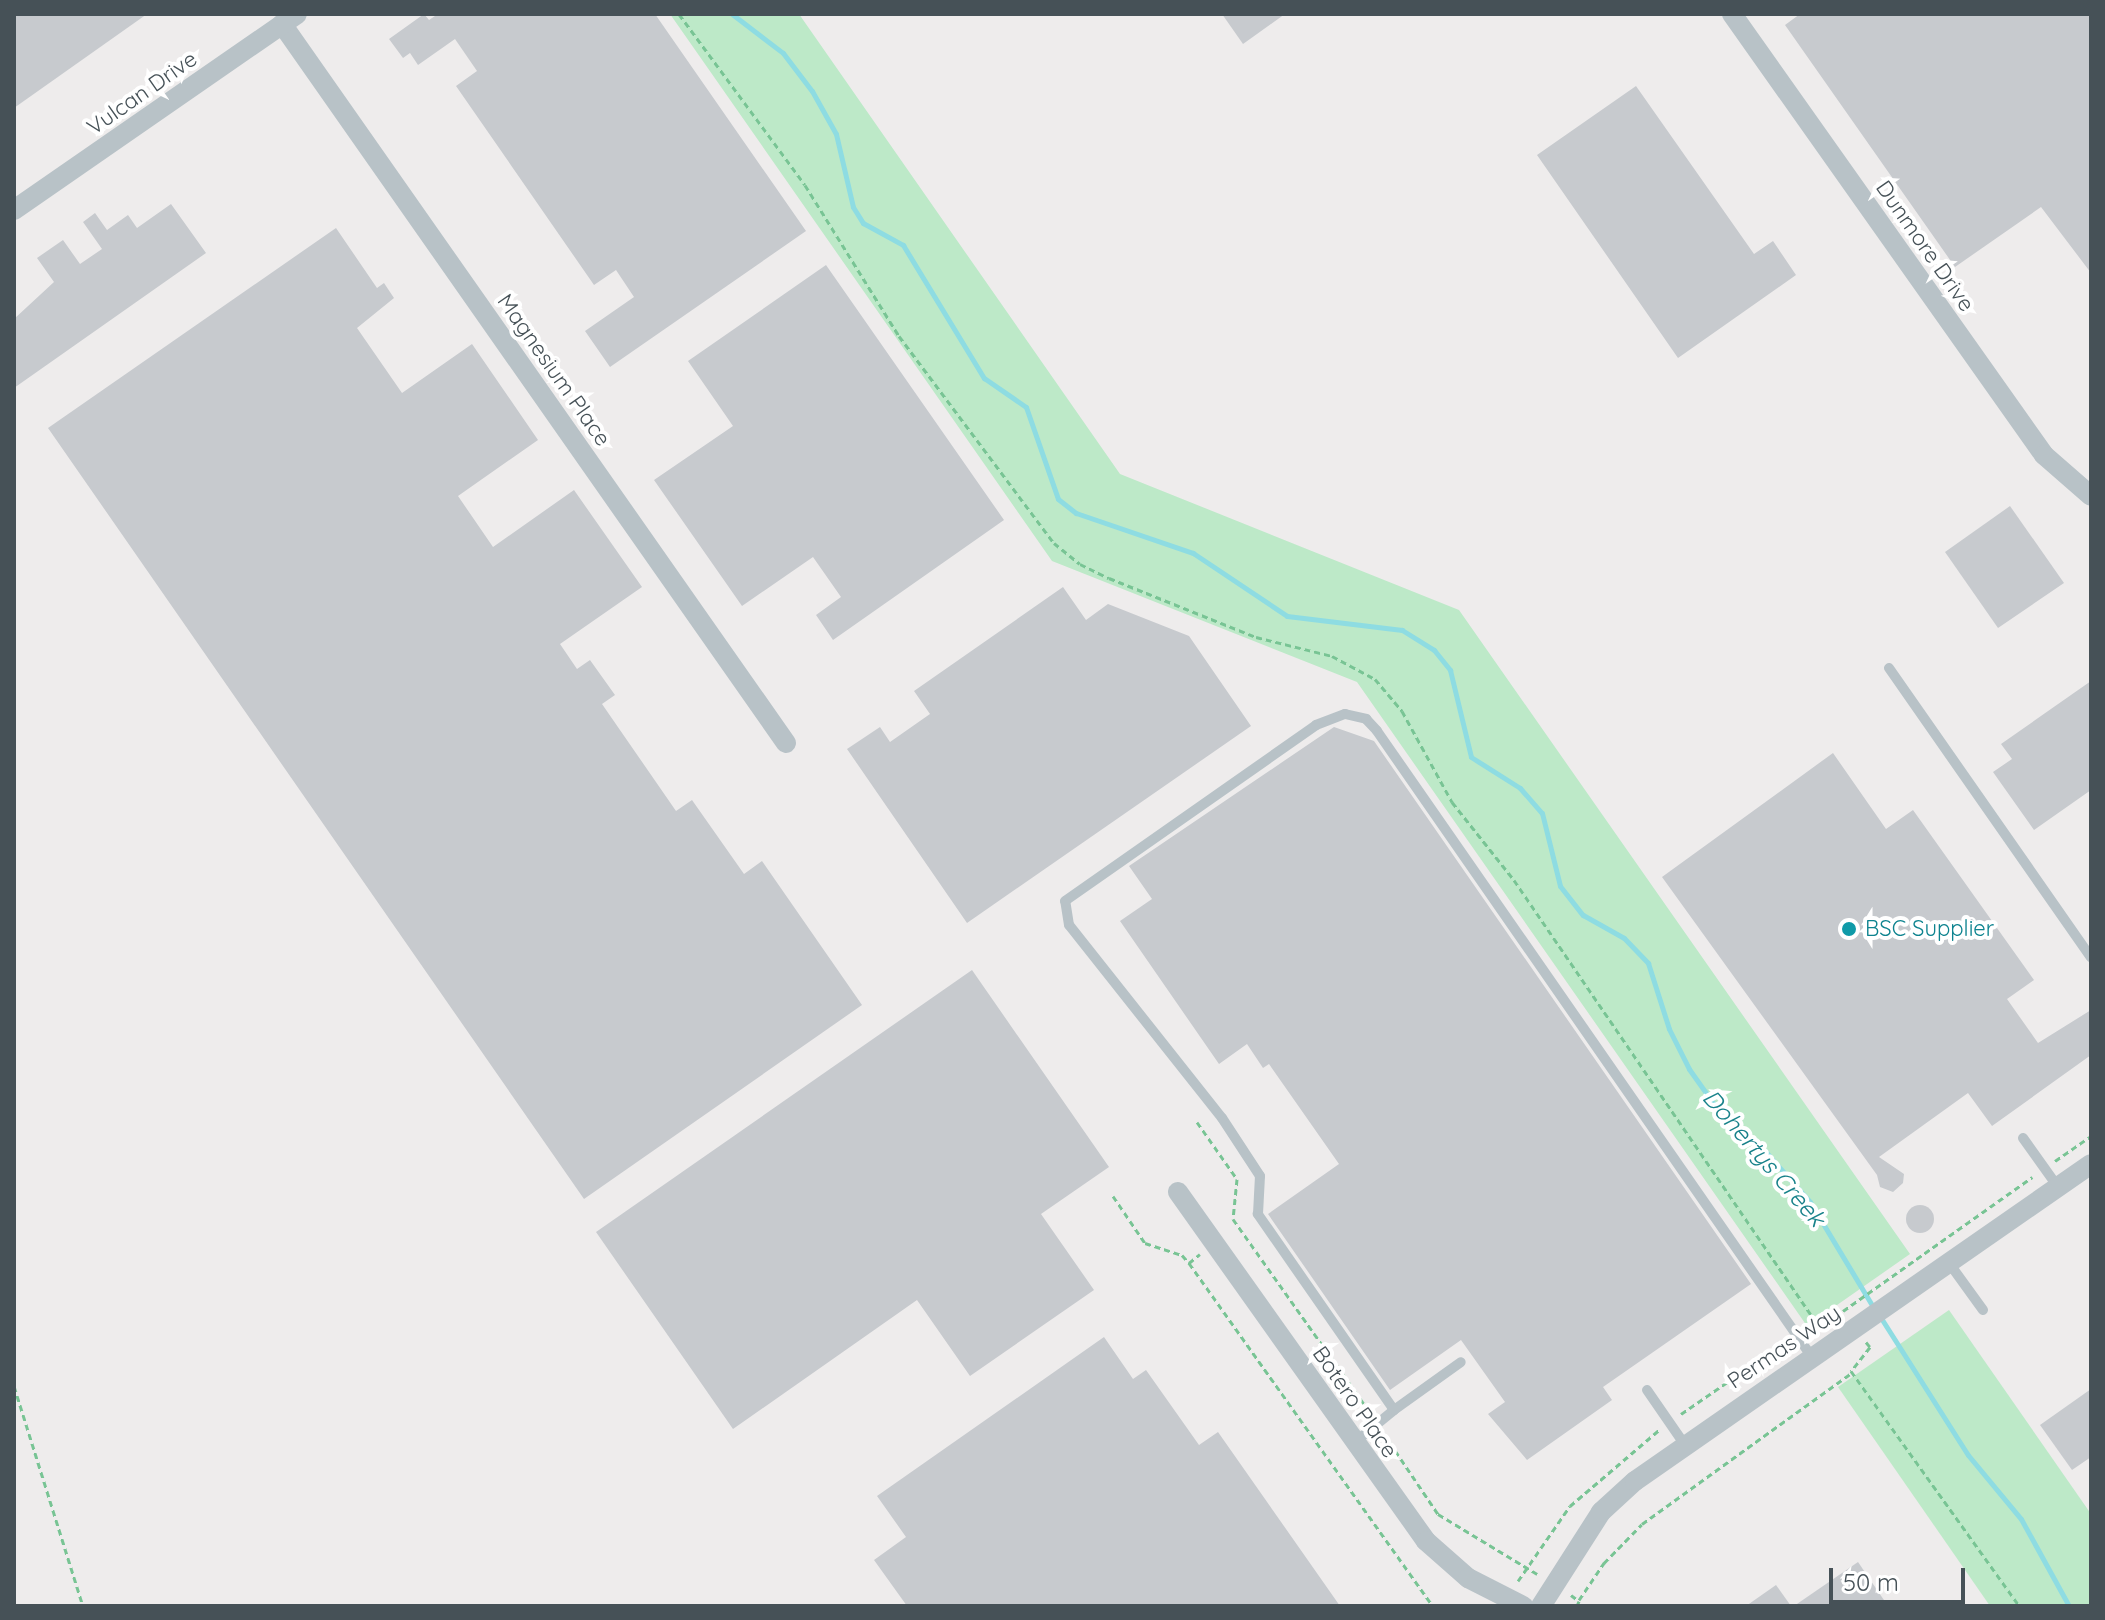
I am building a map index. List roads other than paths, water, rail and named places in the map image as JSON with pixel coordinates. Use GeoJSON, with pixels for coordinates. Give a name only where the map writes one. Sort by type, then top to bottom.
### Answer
{"type":"FeatureCollection","features":[{"type":"Feature","properties":{"kind":"street","name":"Dunmore Drive"},"geometry":{"type":"LineString","coordinates":[[1732,14],[2044,455],[2091,496]]}},
{"type":"Feature","properties":{"kind":"street","name":"Vulcan Drive"},"geometry":{"type":"LineString","coordinates":[[14,210],[290,19]]}},
{"type":"Feature","properties":{"kind":"street","name":"Magnesium Place"},"geometry":{"type":"LineString","coordinates":[[290,19],[786,743]]}},
{"type":"Feature","properties":{"kind":"street","name":"Permas Way"},"geometry":{"type":"LineString","coordinates":[[1541,1606],[1601,1512],[1685,1445],[2091,1164]]}},
{"type":"Feature","properties":{"kind":"street","name":"Botero Place"},"geometry":{"type":"LineString","coordinates":[[1178,1192],[1416,1529],[1447,1562],[1523,1606]]}},
{"type":"Feature","properties":{"kind":"lane"},"geometry":{"type":"LineString","coordinates":[[1889,668],[2091,958]]}},
{"type":"Feature","properties":{"kind":"lane"},"geometry":{"type":"LineString","coordinates":[[1394,1410],[1258,1214],[1260,1176],[1222,1118],[1069,925],[1065,901],[1316,725],[1345,714],[1366,719],[1377,731],[1812,1357]]}},
{"type":"Feature","properties":{"kind":"lane"},"geometry":{"type":"LineString","coordinates":[[2023,1138],[2058,1187]]}},
{"type":"Feature","properties":{"kind":"lane"},"geometry":{"type":"LineString","coordinates":[[1949,1263],[1983,1310]]}},
{"type":"Feature","properties":{"kind":"lane"},"geometry":{"type":"LineString","coordinates":[[1354,1443],[1461,1362]]}},
{"type":"Feature","properties":{"kind":"lane"},"geometry":{"type":"LineString","coordinates":[[1647,1390],[1685,1445]]}},
{"type":"Feature","properties":{"kind":"waterway","name":"Dohertys Creek"},"geometry":{"type":"LineString","coordinates":[[732,14],[783,53],[812,91],[836,134],[853,207],[863,223],[903,245],[984,378],[1026,407],[1058,499],[1076,513],[1193,553],[1287,616],[1402,630],[1434,650],[1450,670],[1471,757],[1520,788],[1542,813],[1560,886],[1583,915],[1624,938],[1648,963],[1669,1029],[1689,1069],[1721,1114],[1765,1151],[1810,1202],[1875,1310]]}},
{"type":"Feature","properties":{"kind":"waterway","name":"Dohertys Creek"},"geometry":{"type":"LineString","coordinates":[[1881,1318],[1968,1455],[2021,1519],[2069,1606]]}},
{"type":"Feature","properties":{"kind":"place","name":"BSC Supplier"},"geometry":{"type":"Point","coordinates":[1849,929]}}]}
